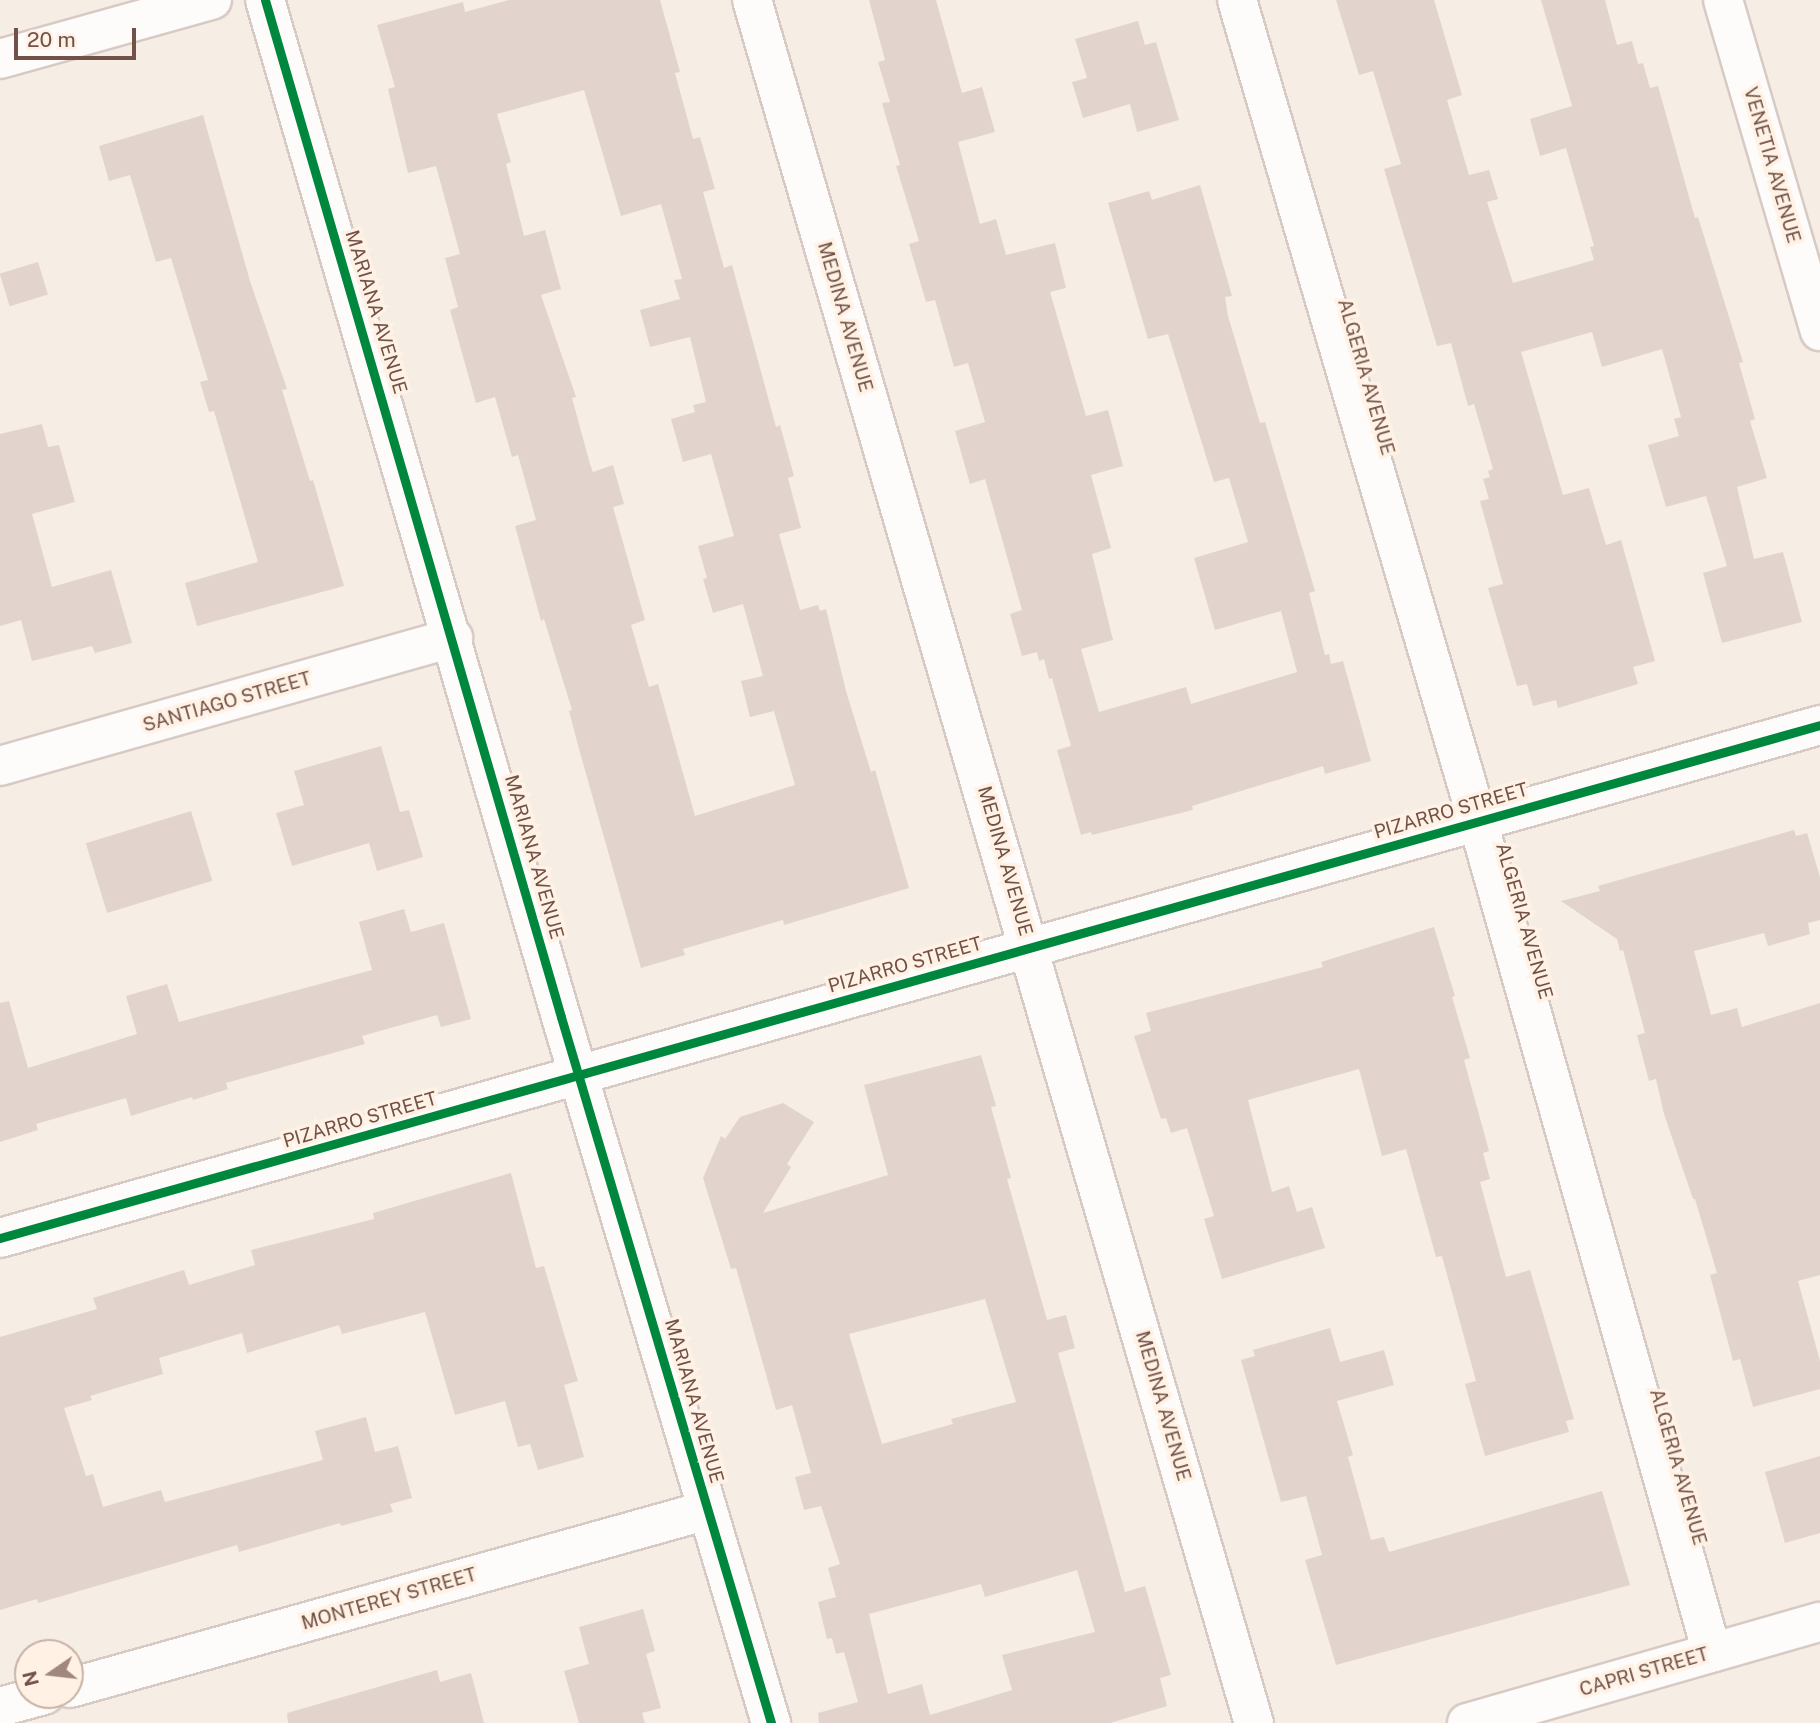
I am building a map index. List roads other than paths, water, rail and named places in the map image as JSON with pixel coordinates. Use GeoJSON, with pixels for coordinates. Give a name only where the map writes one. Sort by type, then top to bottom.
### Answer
{"type":"FeatureCollection","features":[{"type":"Feature","properties":{"kind":"street"},"geometry":{"type":"LineString","coordinates":[[0,60],[212,0]]}},
{"type":"Feature","properties":{"kind":"street","name":"MARIANA AVENUE"},"geometry":{"type":"LineString","coordinates":[[265,0],[771,1723]]}},
{"type":"Feature","properties":{"kind":"street","name":"MEDINA AVENUE"},"geometry":{"type":"LineString","coordinates":[[752,0],[1254,1723]]}},
{"type":"Feature","properties":{"kind":"street","name":"ALGERIA AVENUE"},"geometry":{"type":"LineString","coordinates":[[1237,0],[1478,822],[1712,1653]]}},
{"type":"Feature","properties":{"kind":"street","name":"VENETIA AVENUE"},"geometry":{"type":"LineString","coordinates":[[1723,0],[1820,331]]}},
{"type":"Feature","properties":{"kind":"street","name":"SANTIAGO STREET"},"geometry":{"type":"LineString","coordinates":[[0,766],[453,638]]}},
{"type":"Feature","properties":{"kind":"street","name":"PIZARRO STREET"},"geometry":{"type":"LineString","coordinates":[[0,1238],[1820,725]]}},
{"type":"Feature","properties":{"kind":"street","name":"MONTEREY STREET"},"geometry":{"type":"LineString","coordinates":[[84,1684],[708,1510]]}},
{"type":"Feature","properties":{"kind":"street","name":"CAPRI STREET"},"geometry":{"type":"LineString","coordinates":[[1467,1723],[1820,1622]]}}]}
